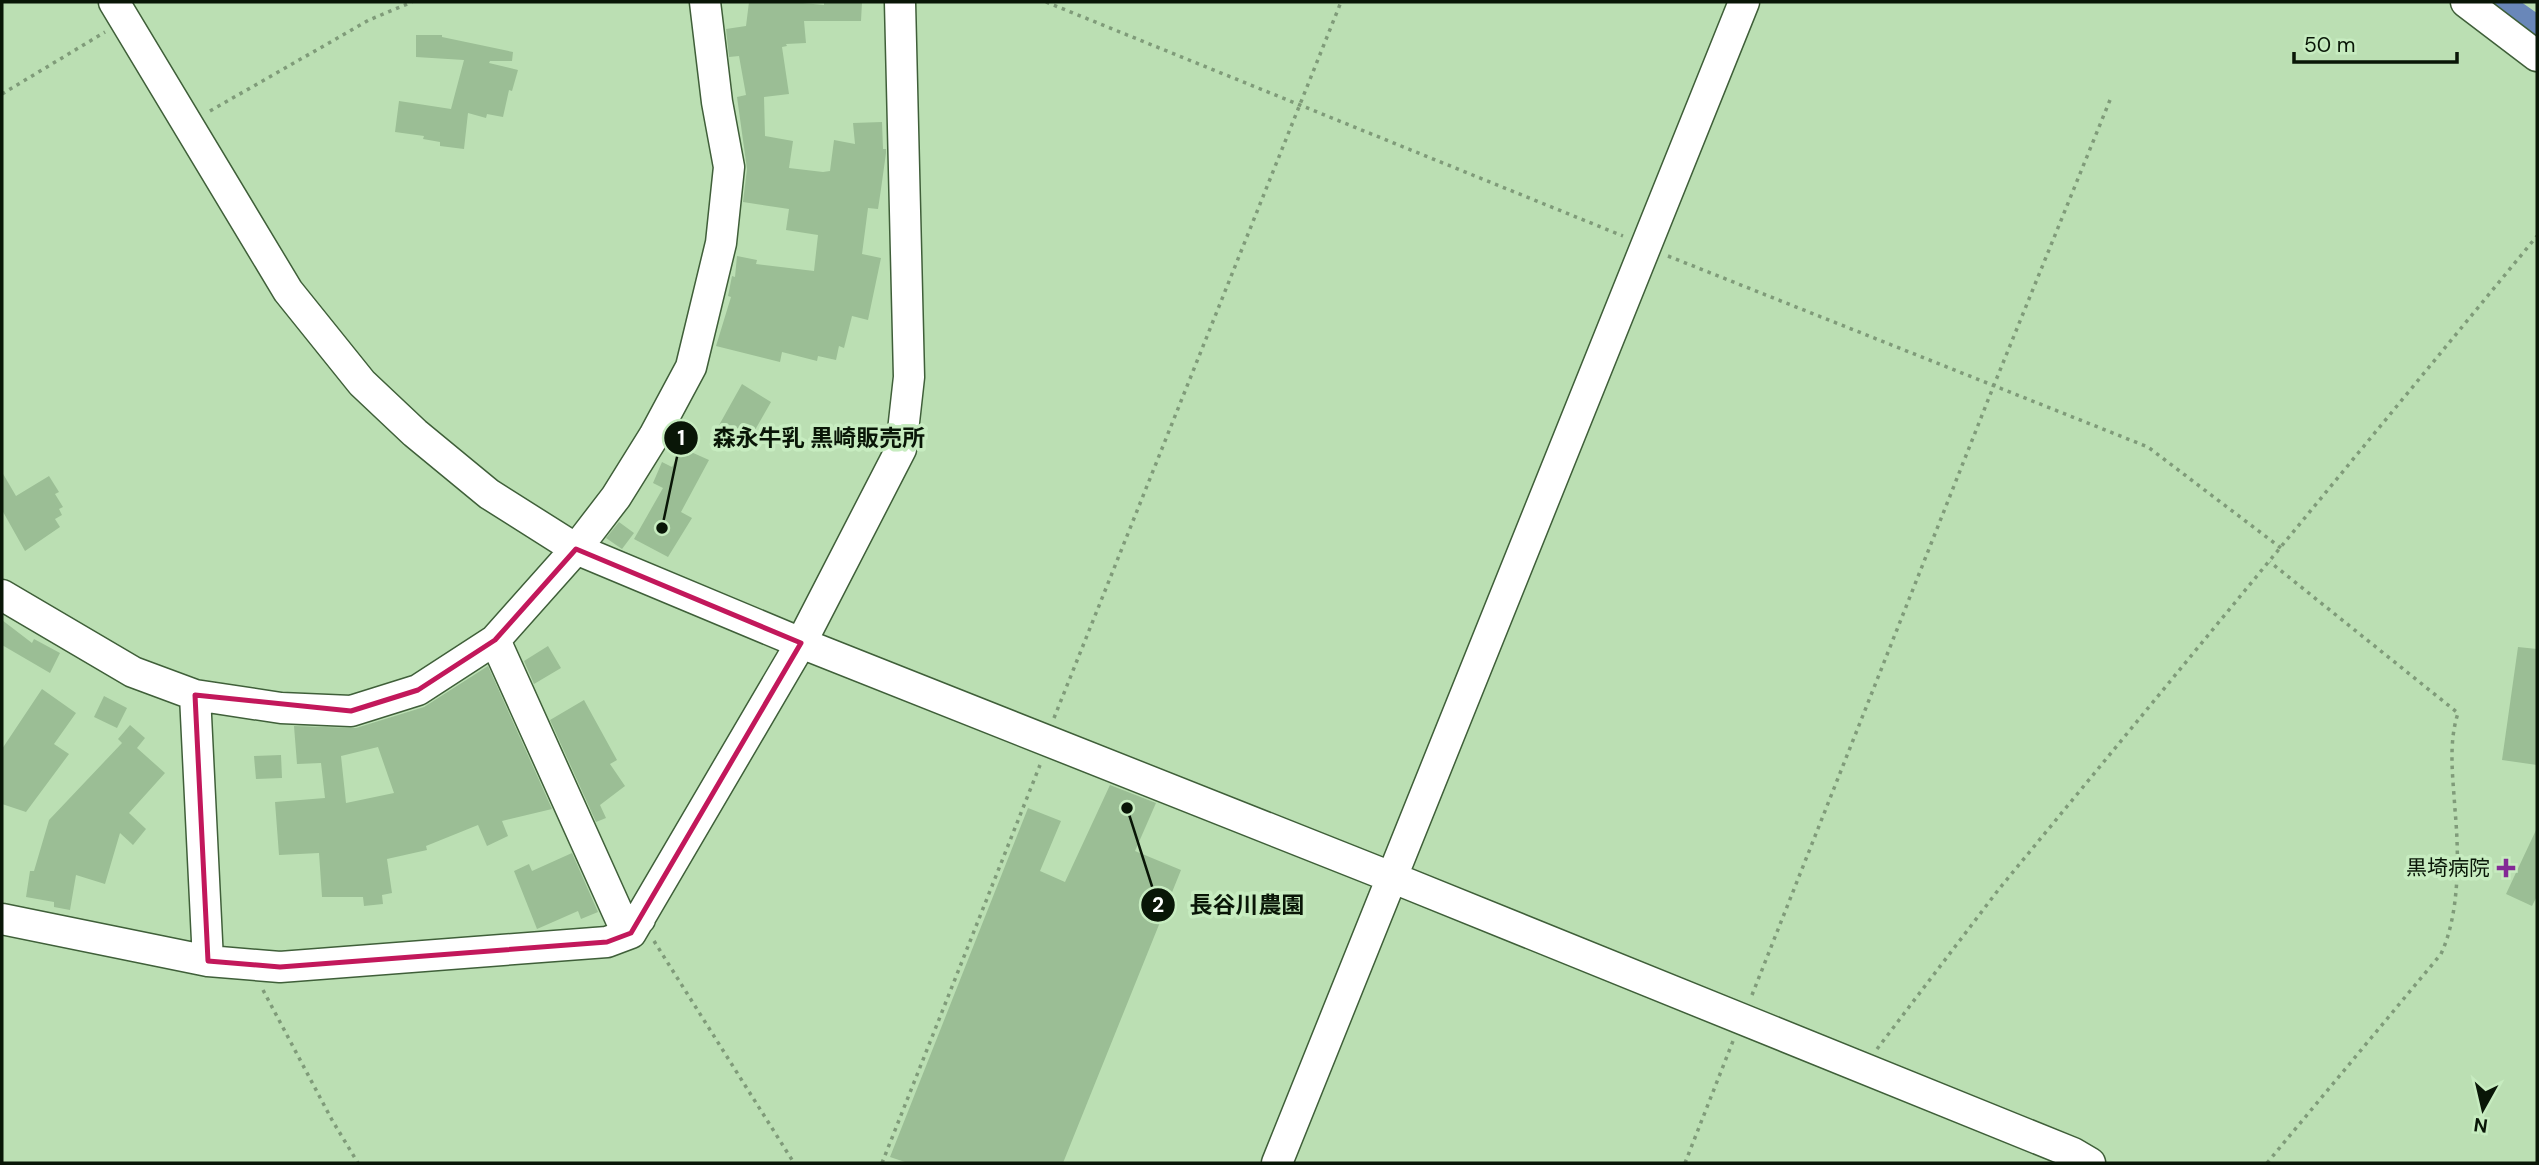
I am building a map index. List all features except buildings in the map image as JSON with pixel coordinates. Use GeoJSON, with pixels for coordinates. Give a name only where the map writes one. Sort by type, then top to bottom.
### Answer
{"type":"FeatureCollection","features":[{"type":"Feature","properties":{"kind":"street"},"geometry":{"type":"LineString","coordinates":[[2,595],[133,672],[195,695],[281,708],[351,712],[418,690],[495,639],[576,549],[617,497],[691,367],[720,243],[729,167],[717,102],[705,2]]}},
{"type":"Feature","properties":{"kind":"street"},"geometry":{"type":"LineString","coordinates":[[2,919],[208,961],[280,967],[607,942],[631,933],[800,643],[901,449],[909,377],[900,2]]}},
{"type":"Feature","properties":{"kind":"street"},"geometry":{"type":"LineString","coordinates":[[1277,1163],[1744,2]]}},
{"type":"Feature","properties":{"kind":"street"},"geometry":{"type":"LineString","coordinates":[[2466,2],[2537,57]]}},
{"type":"Feature","properties":{"kind":"street"},"geometry":{"type":"LineString","coordinates":[[120,11],[288,291],[362,383],[415,433],[489,494],[576,549],[800,643],[1863,1067],[2073,1153],[2090,1163]]}},
{"type":"Feature","properties":{"kind":"street"},"geometry":{"type":"LineString","coordinates":[[495,639],[622,922],[640,919]]}},
{"type":"Feature","properties":{"kind":"street"},"geometry":{"type":"LineString","coordinates":[[195,695],[208,961]]}},
{"type":"Feature","properties":{"kind":"path"},"geometry":{"type":"LineString","coordinates":[[187,124],[369,20],[412,2]]}},
{"type":"Feature","properties":{"kind":"path"},"geometry":{"type":"LineString","coordinates":[[1046,2],[1646,247],[2147,447],[2281,548]]}},
{"type":"Feature","properties":{"kind":"path"},"geometry":{"type":"LineString","coordinates":[[882,1163],[1039,769],[1045,740],[1341,2]]}},
{"type":"Feature","properties":{"kind":"path"},"geometry":{"type":"LineString","coordinates":[[2,94],[120,11]]}},
{"type":"Feature","properties":{"kind":"path"},"geometry":{"type":"LineString","coordinates":[[1685,1163],[1993,385],[2109,100]]}},
{"type":"Feature","properties":{"kind":"path"},"geometry":{"type":"LineString","coordinates":[[1863,1067],[1999,889],[2537,236]]}},
{"type":"Feature","properties":{"kind":"path"},"geometry":{"type":"LineString","coordinates":[[2267,1163],[2441,954],[2449,937],[2458,844],[2452,731],[2458,713],[2270,562]]}},
{"type":"Feature","properties":{"kind":"path"},"geometry":{"type":"LineString","coordinates":[[640,919],[793,1163]]}},
{"type":"Feature","properties":{"kind":"path"},"geometry":{"type":"LineString","coordinates":[[250,965],[332,1120],[358,1163]]}},
{"type":"Feature","properties":{"kind":"highlighted area"},"geometry":{"type":"Polygon","coordinates":[[[576,549],[801,643],[631,933],[607,942],[280,967],[208,961],[195,695],[351,711],[418,690],[495,640],[576,549]]]}},
{"type":"Feature","properties":{"kind":"waterway"},"geometry":{"type":"LineString","coordinates":[[2501,2],[2537,27]]}},
{"type":"Feature","properties":{"kind":"place","name":"森永牛乳 黒崎販売所"},"geometry":{"type":"Point","coordinates":[662,528]}},
{"type":"Feature","properties":{"kind":"place","name":"長谷川農園"},"geometry":{"type":"Point","coordinates":[1127,808]}},
{"type":"Feature","properties":{"kind":"place","name":"黒埼病院"},"geometry":{"type":"Point","coordinates":[2506,868]}}]}
